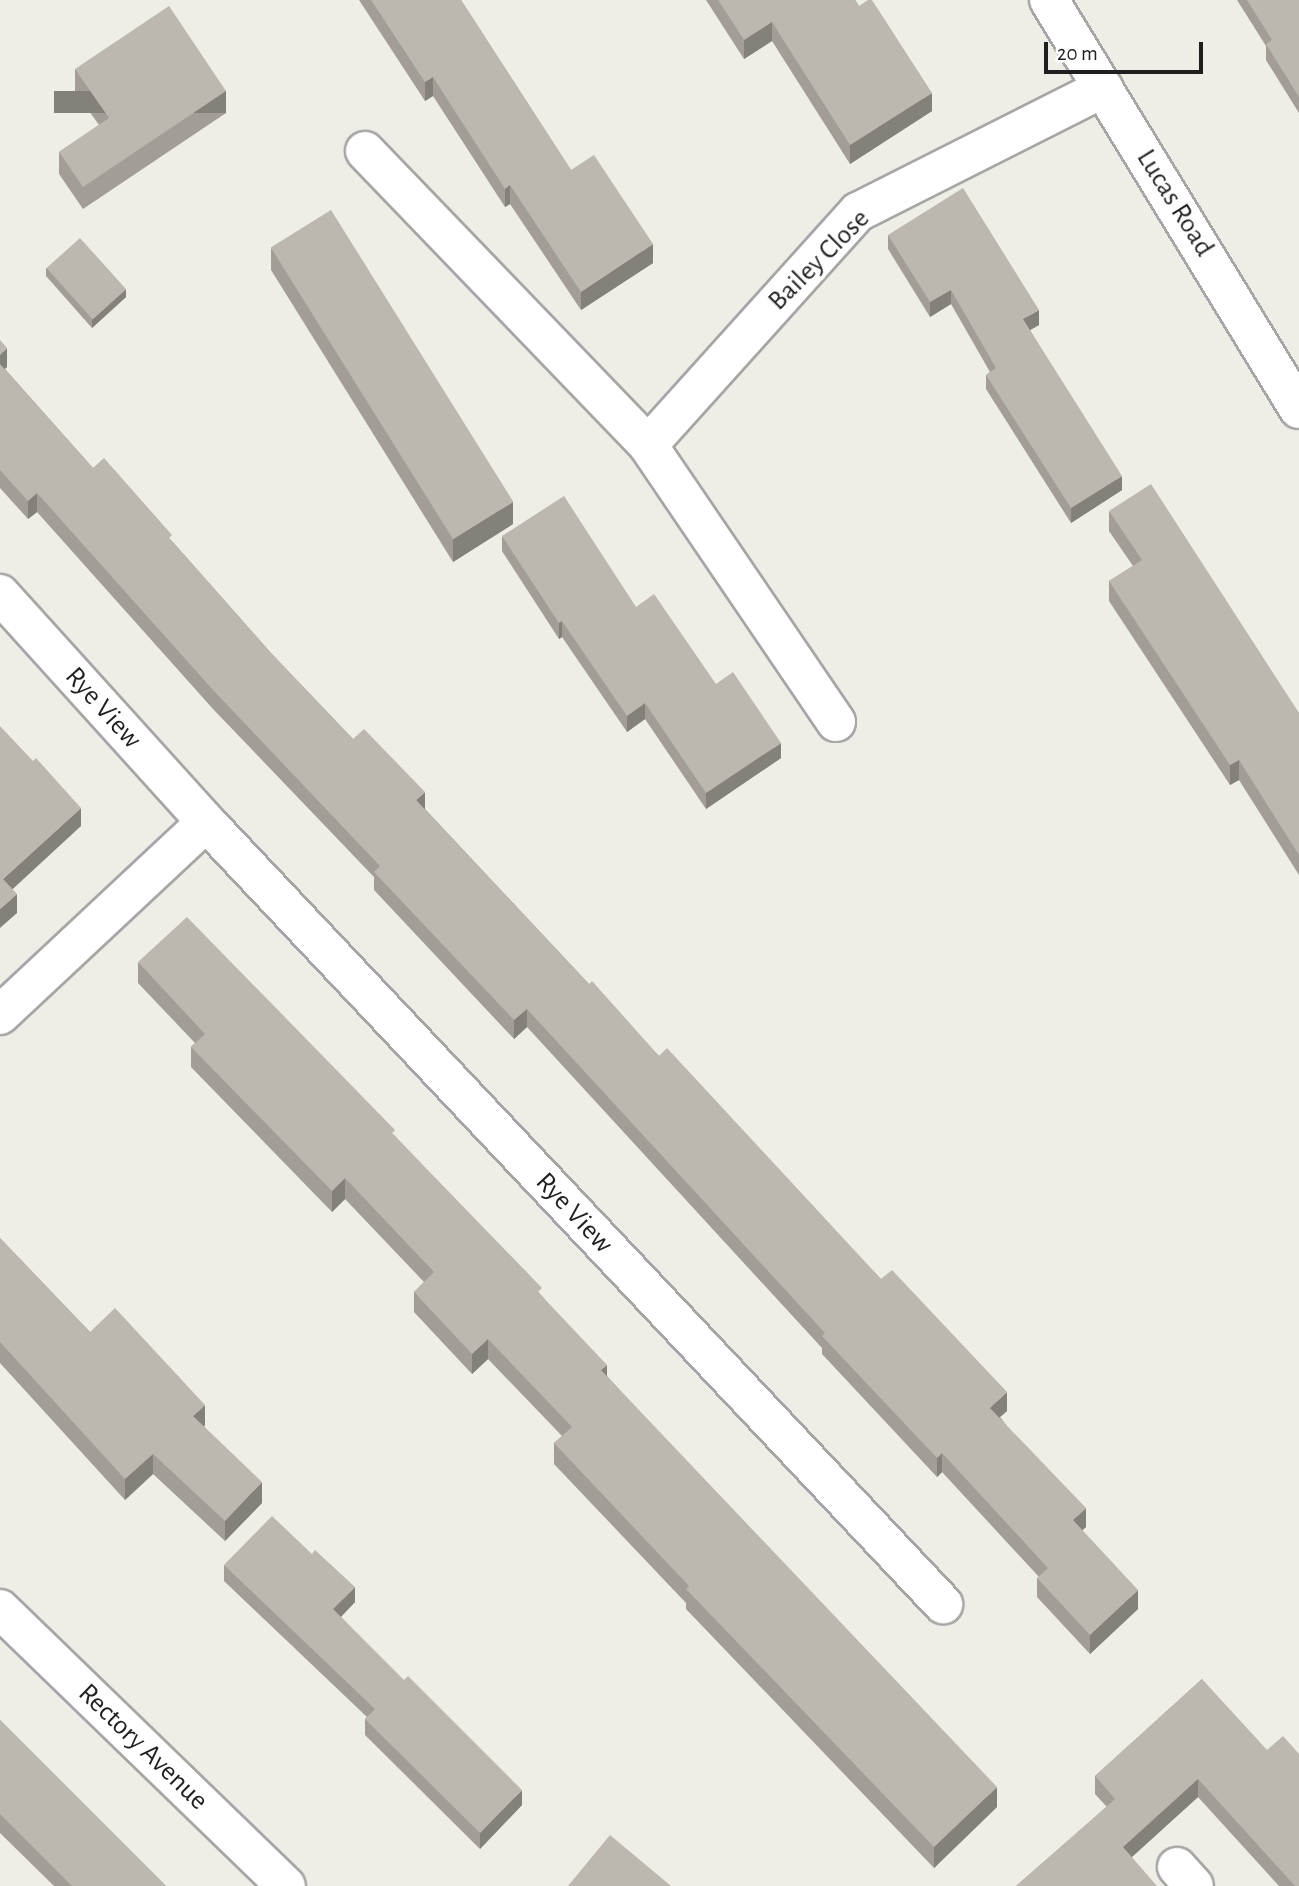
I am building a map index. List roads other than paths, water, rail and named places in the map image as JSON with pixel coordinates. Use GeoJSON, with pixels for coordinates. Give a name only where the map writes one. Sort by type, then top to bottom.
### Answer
{"type":"FeatureCollection","features":[{"type":"Feature","properties":{"kind":"street","name":"Lucas Road"},"geometry":{"type":"LineString","coordinates":[[1049,0],[1299,409]]}},
{"type":"Feature","properties":{"kind":"street","name":"Bailey Close"},"geometry":{"type":"LineString","coordinates":[[648,445],[858,212],[1104,88]]}},
{"type":"Feature","properties":{"kind":"street"},"geometry":{"type":"LineString","coordinates":[[365,151],[648,445],[836,722]]}},
{"type":"Feature","properties":{"kind":"street","name":"Rye View"},"geometry":{"type":"LineString","coordinates":[[0,594],[206,822],[943,1604]]}},
{"type":"Feature","properties":{"kind":"street"},"geometry":{"type":"LineString","coordinates":[[0,1015],[206,822]]}},
{"type":"Feature","properties":{"kind":"street","name":"Rectory Avenue"},"geometry":{"type":"LineString","coordinates":[[0,1609],[286,1886]]}}]}
